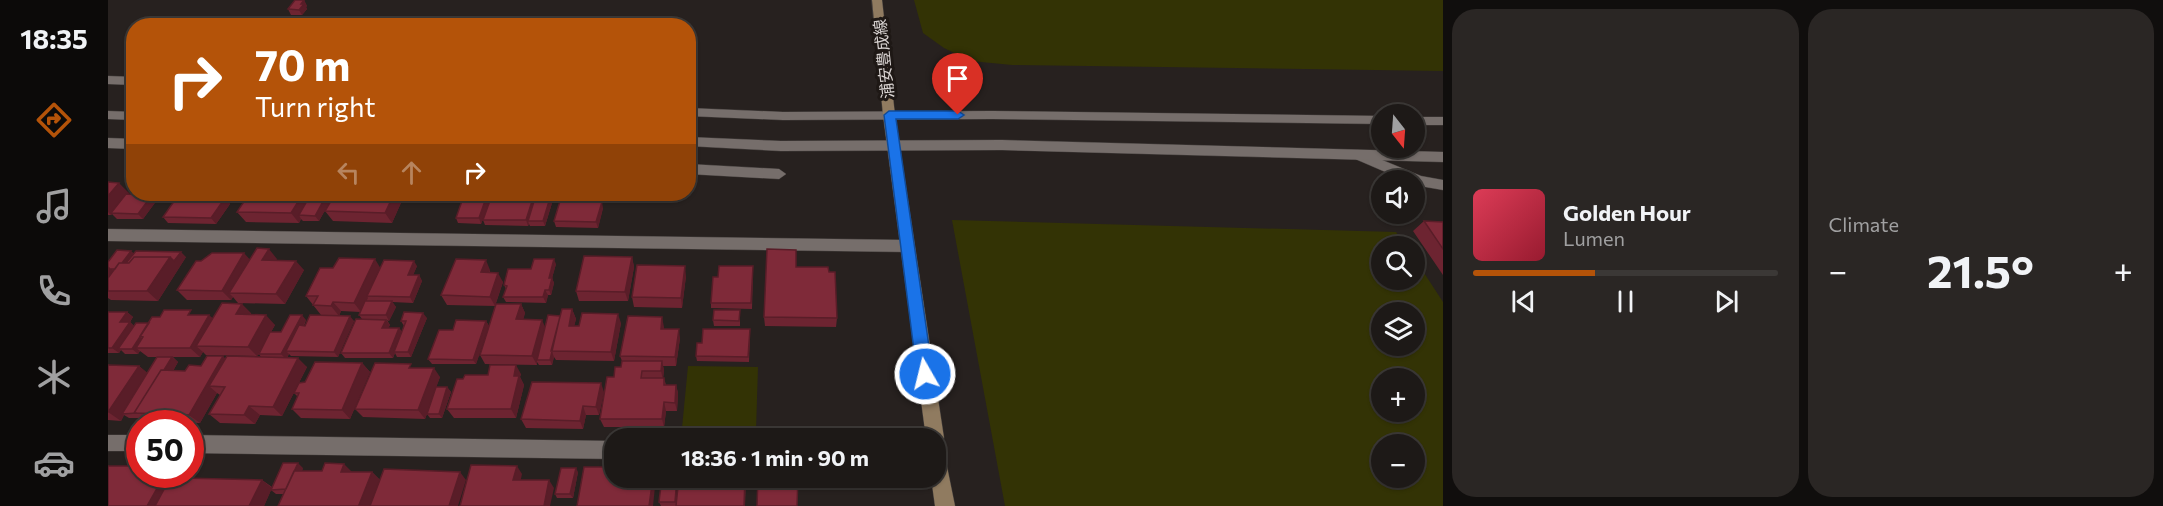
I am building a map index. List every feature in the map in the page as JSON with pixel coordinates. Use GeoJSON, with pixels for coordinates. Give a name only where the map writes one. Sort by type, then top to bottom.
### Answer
{"type":"FeatureCollection","features":[{"type":"Feature","properties":{"kind":"main road","name":"浦安豊成線"},"geometry":{"type":"LineString","coordinates":[[877,0],[889,115],[933,428]]}},
{"type":"Feature","properties":{"kind":"main road","name":"浦安豊成線"},"geometry":{"type":"LineString","coordinates":[[942,488],[945,506]]}},
{"type":"Feature","properties":{"kind":"street"},"geometry":{"type":"LineString","coordinates":[[108,80],[126,81]]}},
{"type":"Feature","properties":{"kind":"street"},"geometry":{"type":"LineString","coordinates":[[696,112],[783,116],[1371,120]]}},
{"type":"Feature","properties":{"kind":"street"},"geometry":{"type":"LineString","coordinates":[[108,115],[126,116]]}},
{"type":"Feature","properties":{"kind":"street"},"geometry":{"type":"LineString","coordinates":[[1425,121],[1443,121]]}},
{"type":"Feature","properties":{"kind":"street"},"geometry":{"type":"LineString","coordinates":[[696,141],[781,146],[1002,145],[1443,157]]}},
{"type":"Feature","properties":{"kind":"street"},"geometry":{"type":"LineString","coordinates":[[108,143],[126,144]]}},
{"type":"Feature","properties":{"kind":"street"},"geometry":{"type":"LineString","coordinates":[[1358,155],[1419,181],[1443,185]]}},
{"type":"Feature","properties":{"kind":"street"},"geometry":{"type":"LineString","coordinates":[[696,169],[779,174]]}},
{"type":"Feature","properties":{"kind":"street"},"geometry":{"type":"LineString","coordinates":[[108,236],[907,246]]}},
{"type":"Feature","properties":{"kind":"street"},"geometry":{"type":"LineString","coordinates":[[108,443],[126,443]]}},
{"type":"Feature","properties":{"kind":"street"},"geometry":{"type":"LineString","coordinates":[[204,444],[604,450]]}},
{"type":"Feature","properties":{"kind":"shaded area"},"geometry":{"type":"Polygon","coordinates":[[[914,0],[1443,0],[1443,71],[1012,65],[971,61],[944,48],[923,33],[914,0]]]}},
{"type":"Feature","properties":{"kind":"shaded area"},"geometry":{"type":"Polygon","coordinates":[[[952,220],[1396,232],[1399,236],[1371,236],[1371,290],[1425,290],[1425,274],[1443,302],[1443,506],[1005,506],[952,220]]]}},
{"type":"Feature","properties":{"kind":"shaded area"},"geometry":{"type":"Polygon","coordinates":[[[688,366],[758,367],[756,428],[682,428],[688,366]]]}},
{"type":"Feature","properties":{"kind":"building"},"geometry":{"type":"Polygon","coordinates":[[[295,0],[304,0],[301,4],[304,4],[299,10],[288,9],[295,0]]]}},
{"type":"Feature","properties":{"kind":"building"},"geometry":{"type":"Polygon","coordinates":[[[108,182],[119,183],[108,196],[108,182]]]}},
{"type":"Feature","properties":{"kind":"building"},"geometry":{"type":"Polygon","coordinates":[[[126,194],[126,201],[148,201],[138,214],[111,213],[126,194]]]}},
{"type":"Feature","properties":{"kind":"building"},"geometry":{"type":"Polygon","coordinates":[[[174,201],[223,201],[211,218],[163,217],[174,201]]]}},
{"type":"Feature","properties":{"kind":"building"},"geometry":{"type":"Polygon","coordinates":[[[244,201],[299,201],[291,213],[237,212],[244,201]]]}},
{"type":"Feature","properties":{"kind":"building"},"geometry":{"type":"Polygon","coordinates":[[[307,201],[323,201],[315,216],[299,215],[307,201]]]}},
{"type":"Feature","properties":{"kind":"building"},"geometry":{"type":"Polygon","coordinates":[[[331,201],[391,201],[385,213],[325,211],[331,201]]]}},
{"type":"Feature","properties":{"kind":"building"},"geometry":{"type":"Polygon","coordinates":[[[462,201],[485,201],[479,218],[456,218],[462,201]]]}},
{"type":"Feature","properties":{"kind":"building"},"geometry":{"type":"Polygon","coordinates":[[[490,201],[532,201],[526,220],[483,220],[490,201]]]}},
{"type":"Feature","properties":{"kind":"building"},"geometry":{"type":"Polygon","coordinates":[[[534,201],[549,201],[543,221],[528,221],[534,201]]]}},
{"type":"Feature","properties":{"kind":"building"},"geometry":{"type":"Polygon","coordinates":[[[560,201],[602,202],[596,222],[554,221],[560,201]]]}},
{"type":"Feature","properties":{"kind":"building"},"geometry":{"type":"Polygon","coordinates":[[[1425,221],[1443,222],[1443,249],[1425,222],[1425,221]]]}},
{"type":"Feature","properties":{"kind":"building"},"geometry":{"type":"Polygon","coordinates":[[[257,248],[269,249],[262,260],[296,261],[276,294],[229,293],[257,248]]]}},
{"type":"Feature","properties":{"kind":"building"},"geometry":{"type":"Polygon","coordinates":[[[767,249],[796,250],[796,267],[828,267],[829,272],[835,272],[837,318],[764,317],[767,249]]]}},
{"type":"Feature","properties":{"kind":"building"},"geometry":{"type":"Polygon","coordinates":[[[117,250],[131,251],[115,269],[110,269],[108,262],[117,250]]]}},
{"type":"Feature","properties":{"kind":"building"},"geometry":{"type":"Polygon","coordinates":[[[136,251],[181,252],[174,261],[170,257],[134,257],[126,263],[136,251]]]}},
{"type":"Feature","properties":{"kind":"building"},"geometry":{"type":"Polygon","coordinates":[[[212,253],[244,253],[222,291],[177,290],[196,261],[201,261],[212,253]]]}},
{"type":"Feature","properties":{"kind":"building"},"geometry":{"type":"Polygon","coordinates":[[[584,256],[632,257],[625,292],[576,291],[584,256]]]}},
{"type":"Feature","properties":{"kind":"building"},"geometry":{"type":"Polygon","coordinates":[[[134,257],[170,257],[147,291],[108,291],[108,278],[119,263],[129,263],[134,257]]]}},
{"type":"Feature","properties":{"kind":"building"},"geometry":{"type":"Polygon","coordinates":[[[339,258],[375,259],[354,303],[333,302],[331,306],[313,305],[318,296],[306,296],[320,268],[333,268],[339,258]]]}},
{"type":"Feature","properties":{"kind":"building"},"geometry":{"type":"Polygon","coordinates":[[[456,259],[486,260],[481,272],[498,273],[490,297],[441,295],[456,259]]]}},
{"type":"Feature","properties":{"kind":"building"},"geometry":{"type":"Polygon","coordinates":[[[534,259],[554,259],[549,278],[552,278],[549,290],[545,290],[543,297],[503,297],[507,286],[504,285],[508,269],[531,269],[534,259]]]}},
{"type":"Feature","properties":{"kind":"building"},"geometry":{"type":"Polygon","coordinates":[[[384,260],[414,261],[408,275],[419,275],[410,297],[367,296],[384,260]]]}},
{"type":"Feature","properties":{"kind":"building"},"geometry":{"type":"Polygon","coordinates":[[[637,265],[685,266],[681,298],[632,297],[637,265]]]}},
{"type":"Feature","properties":{"kind":"building"},"geometry":{"type":"Polygon","coordinates":[[[719,266],[753,266],[751,303],[711,303],[713,277],[718,277],[719,266]]]}},
{"type":"Feature","properties":{"kind":"building"},"geometry":{"type":"Polygon","coordinates":[[[365,301],[392,301],[386,315],[359,315],[365,301]]]}},
{"type":"Feature","properties":{"kind":"building"},"geometry":{"type":"Polygon","coordinates":[[[222,303],[242,304],[236,314],[266,315],[248,347],[196,346],[222,303]]]}},
{"type":"Feature","properties":{"kind":"building"},"geometry":{"type":"Polygon","coordinates":[[[496,304],[521,304],[516,319],[542,320],[532,356],[480,355],[496,304]]]}},
{"type":"Feature","properties":{"kind":"building"},"geometry":{"type":"Polygon","coordinates":[[[562,309],[572,309],[569,326],[579,326],[582,313],[618,314],[611,352],[551,351],[562,309]]]}},
{"type":"Feature","properties":{"kind":"building"},"geometry":{"type":"Polygon","coordinates":[[[164,310],[191,310],[188,315],[209,315],[190,348],[136,348],[143,337],[140,336],[152,317],[160,317],[164,310]]]}},
{"type":"Feature","properties":{"kind":"building"},"geometry":{"type":"Polygon","coordinates":[[[714,310],[740,310],[739,321],[713,320],[714,310]]]}},
{"type":"Feature","properties":{"kind":"building"},"geometry":{"type":"Polygon","coordinates":[[[108,312],[127,312],[120,322],[130,322],[112,348],[108,348],[108,312]]]}},
{"type":"Feature","properties":{"kind":"building"},"geometry":{"type":"Polygon","coordinates":[[[404,312],[423,313],[408,352],[394,352],[406,321],[401,321],[404,312]]]}},
{"type":"Feature","properties":{"kind":"building"},"geometry":{"type":"Polygon","coordinates":[[[290,315],[302,315],[281,354],[259,354],[270,332],[281,332],[290,315]]]}},
{"type":"Feature","properties":{"kind":"building"},"geometry":{"type":"Polygon","coordinates":[[[310,315],[350,316],[334,352],[286,351],[299,325],[305,326],[310,315]]]}},
{"type":"Feature","properties":{"kind":"building"},"geometry":{"type":"Polygon","coordinates":[[[548,315],[560,316],[550,360],[537,360],[548,315]]]}},
{"type":"Feature","properties":{"kind":"building"},"geometry":{"type":"Polygon","coordinates":[[[628,316],[662,317],[661,329],[679,329],[675,357],[620,356],[628,316]]]}},
{"type":"Feature","properties":{"kind":"building"},"geometry":{"type":"Polygon","coordinates":[[[356,319],[386,320],[382,328],[399,328],[389,353],[341,353],[356,319]]]}},
{"type":"Feature","properties":{"kind":"building"},"geometry":{"type":"Polygon","coordinates":[[[456,320],[486,321],[473,360],[428,359],[439,330],[453,330],[456,320]]]}},
{"type":"Feature","properties":{"kind":"building"},"geometry":{"type":"Polygon","coordinates":[[[136,323],[149,323],[132,349],[118,349],[136,323]]]}},
{"type":"Feature","properties":{"kind":"building"},"geometry":{"type":"Polygon","coordinates":[[[703,329],[750,329],[748,357],[696,356],[697,343],[702,343],[703,329]]]}},
{"type":"Feature","properties":{"kind":"building"},"geometry":{"type":"Polygon","coordinates":[[[207,356],[223,356],[192,410],[136,410],[161,370],[185,371],[189,365],[201,366],[207,356]]]}},
{"type":"Feature","properties":{"kind":"building"},"geometry":{"type":"Polygon","coordinates":[[[227,356],[298,358],[273,407],[249,406],[244,415],[209,414],[225,387],[209,386],[227,356]]]}},
{"type":"Feature","properties":{"kind":"building"},"geometry":{"type":"Polygon","coordinates":[[[157,357],[172,357],[136,410],[126,410],[126,414],[122,414],[157,357]]]}},
{"type":"Feature","properties":{"kind":"building"},"geometry":{"type":"Polygon","coordinates":[[[622,361],[662,361],[661,371],[642,371],[641,378],[664,378],[664,385],[676,385],[675,403],[664,402],[662,419],[600,419],[607,377],[614,377],[615,367],[621,367],[622,361]]]}},
{"type":"Feature","properties":{"kind":"building"},"geometry":{"type":"Polygon","coordinates":[[[315,362],[362,363],[342,410],[292,409],[299,393],[294,393],[299,383],[305,382],[315,362]]]}},
{"type":"Feature","properties":{"kind":"building"},"geometry":{"type":"Polygon","coordinates":[[[375,363],[411,364],[409,368],[434,368],[418,410],[355,409],[375,363]]]}},
{"type":"Feature","properties":{"kind":"building"},"geometry":{"type":"Polygon","coordinates":[[[108,365],[139,366],[108,412],[108,365]]]}},
{"type":"Feature","properties":{"kind":"building"},"geometry":{"type":"Polygon","coordinates":[[[490,365],[516,365],[514,376],[519,376],[511,409],[447,409],[457,379],[463,379],[465,375],[488,375],[490,365]]]}},
{"type":"Feature","properties":{"kind":"building"},"geometry":{"type":"Polygon","coordinates":[[[532,382],[601,383],[596,407],[583,406],[580,421],[521,419],[532,382]]]}},
{"type":"Feature","properties":{"kind":"building"},"geometry":{"type":"Polygon","coordinates":[[[436,387],[447,387],[439,414],[427,414],[436,387]]]}},
{"type":"Feature","properties":{"kind":"building"},"geometry":{"type":"Polygon","coordinates":[[[283,463],[298,463],[286,489],[271,490],[283,463]]]}},
{"type":"Feature","properties":{"kind":"building"},"geometry":{"type":"Polygon","coordinates":[[[325,463],[344,464],[341,472],[372,472],[359,505],[365,506],[278,506],[294,471],[322,471],[325,463]]]}},
{"type":"Feature","properties":{"kind":"building"},"geometry":{"type":"Polygon","coordinates":[[[471,465],[517,466],[513,480],[549,480],[544,506],[460,506],[471,465]]]}},
{"type":"Feature","properties":{"kind":"building"},"geometry":{"type":"Polygon","coordinates":[[[108,466],[126,466],[126,488],[157,488],[147,506],[108,506],[108,466]]]}},
{"type":"Feature","properties":{"kind":"building"},"geometry":{"type":"Polygon","coordinates":[[[584,467],[604,467],[604,488],[651,488],[649,506],[577,506],[584,467]]]}},
{"type":"Feature","properties":{"kind":"building"},"geometry":{"type":"Polygon","coordinates":[[[561,468],[576,468],[570,494],[555,494],[561,468]]]}},
{"type":"Feature","properties":{"kind":"building"},"geometry":{"type":"Polygon","coordinates":[[[384,469],[460,472],[449,506],[370,506],[384,469]]]}},
{"type":"Feature","properties":{"kind":"building"},"geometry":{"type":"Polygon","coordinates":[[[204,479],[262,480],[249,506],[155,506],[165,488],[204,488],[204,479]]]}},
{"type":"Feature","properties":{"kind":"building"},"geometry":{"type":"Polygon","coordinates":[[[661,488],[676,488],[675,502],[659,502],[661,488]]]}},
{"type":"Feature","properties":{"kind":"building"},"geometry":{"type":"Polygon","coordinates":[[[678,488],[745,488],[744,506],[676,506],[678,488]]]}},
{"type":"Feature","properties":{"kind":"building"},"geometry":{"type":"Polygon","coordinates":[[[758,488],[798,488],[797,506],[757,506],[758,488]]]}},
{"type":"Feature","properties":{"kind":"route"},"geometry":{"type":"LineString","coordinates":[[925,374],[889,115],[958,115]]}}]}
